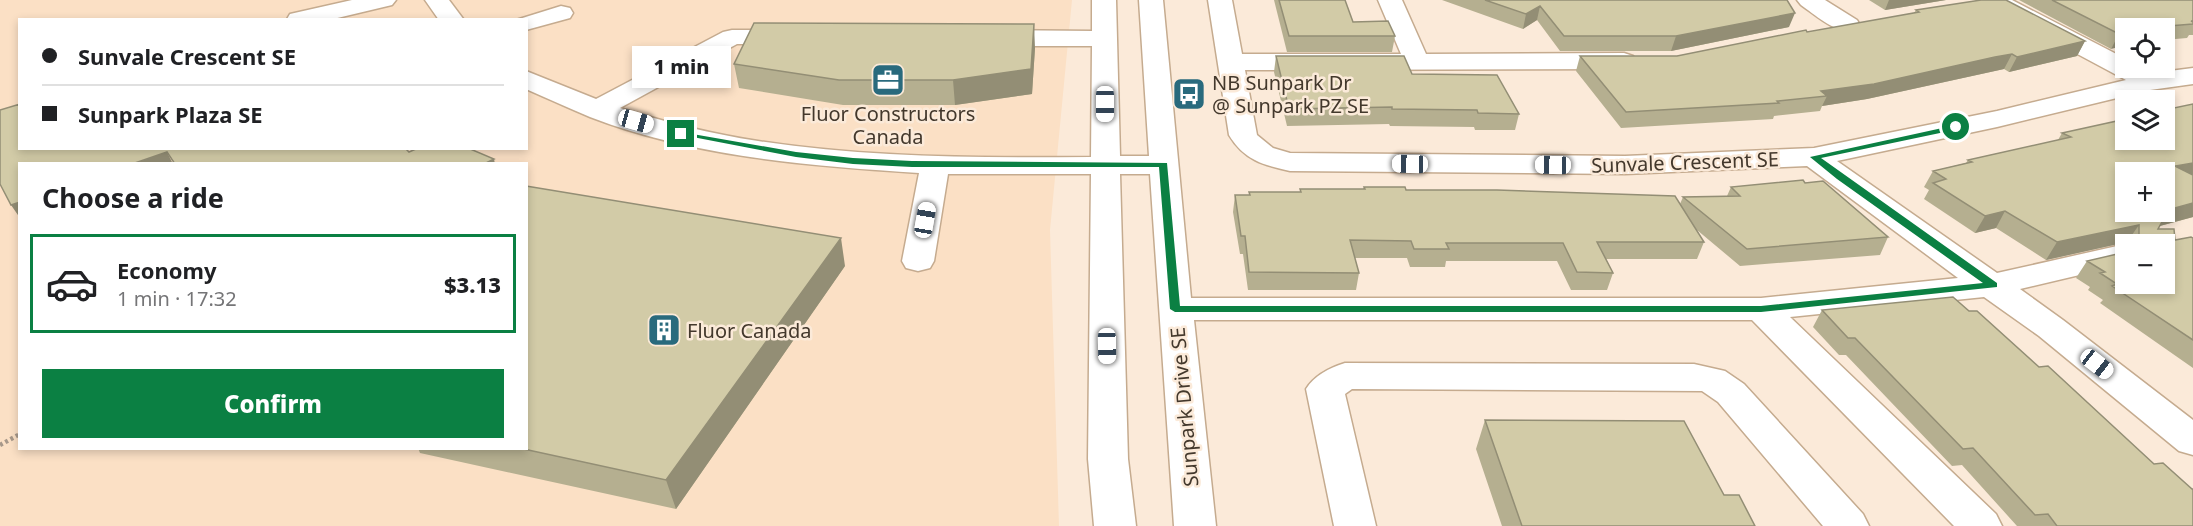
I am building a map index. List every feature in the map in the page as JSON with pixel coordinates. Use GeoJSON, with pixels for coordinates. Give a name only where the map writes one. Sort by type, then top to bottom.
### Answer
{"type":"FeatureCollection","features":[{"type":"Feature","properties":{"kind":"street"},"geometry":{"type":"LineString","coordinates":[[303,18],[384,0]]}},
{"type":"Feature","properties":{"kind":"street"},"geometry":{"type":"LineString","coordinates":[[437,0],[450,18]]}},
{"type":"Feature","properties":{"kind":"street"},"geometry":{"type":"LineString","coordinates":[[1104,0],[1108,459],[1115,526]]}},
{"type":"Feature","properties":{"kind":"street","name":"Sunpark Drive SE"},"geometry":{"type":"LineString","coordinates":[[1151,0],[1175,309],[1195,526]]}},
{"type":"Feature","properties":{"kind":"street","name":"Sunvale Crescent SE"},"geometry":{"type":"LineString","coordinates":[[1220,0],[1243,135],[1257,152],[1290,162],[1625,165],[1814,157],[1997,118],[2150,82],[2193,76]]}},
{"type":"Feature","properties":{"kind":"street"},"geometry":{"type":"LineString","coordinates":[[1390,0],[1417,62]]}},
{"type":"Feature","properties":{"kind":"street"},"geometry":{"type":"LineString","coordinates":[[1809,0],[1859,24],[1815,32]]}},
{"type":"Feature","properties":{"kind":"street"},"geometry":{"type":"LineString","coordinates":[[1969,6],[1999,0],[2150,82]]}},
{"type":"Feature","properties":{"kind":"street"},"geometry":{"type":"LineString","coordinates":[[528,22],[561,13]]}},
{"type":"Feature","properties":{"kind":"street"},"geometry":{"type":"LineString","coordinates":[[598,109],[732,37],[814,37]]}},
{"type":"Feature","properties":{"kind":"street"},"geometry":{"type":"LineString","coordinates":[[966,38],[1104,39]]}},
{"type":"Feature","properties":{"kind":"street"},"geometry":{"type":"LineString","coordinates":[[1231,62],[1648,61]]}},
{"type":"Feature","properties":{"kind":"street"},"geometry":{"type":"LineString","coordinates":[[528,79],[598,109],[681,134],[728,144],[853,161],[935,164],[1164,165]]}},
{"type":"Feature","properties":{"kind":"street"},"geometry":{"type":"LineString","coordinates":[[1814,157],[1840,178],[1993,285],[2095,362],[2193,441]]}},
{"type":"Feature","properties":{"kind":"street"},"geometry":{"type":"LineString","coordinates":[[918,261],[935,164]]}},
{"type":"Feature","properties":{"kind":"street"},"geometry":{"type":"LineString","coordinates":[[1175,309],[1761,309],[1993,285],[2115,257]]}},
{"type":"Feature","properties":{"kind":"street"},"geometry":{"type":"LineString","coordinates":[[1761,309],[1981,526]]}},
{"type":"Feature","properties":{"kind":"street"},"geometry":{"type":"LineString","coordinates":[[1355,526],[1325,389],[1345,376],[1694,377],[1712,380],[1731,393],[1848,526]]}},
{"type":"Feature","properties":{"kind":"path"},"geometry":{"type":"LineString","coordinates":[[0,445],[18,435]]}},
{"type":"Feature","properties":{"kind":"shaded area"},"geometry":{"type":"Polygon","coordinates":[[[0,0],[1072,0],[1050,230],[1059,526],[0,526],[0,0]]]}},
{"type":"Feature","properties":{"kind":"building"},"geometry":{"type":"Polygon","coordinates":[[[1279,0],[1345,0],[1353,22],[1388,21],[1395,36],[1289,36],[1279,0]]]}},
{"type":"Feature","properties":{"kind":"building"},"geometry":{"type":"Polygon","coordinates":[[[1485,0],[1787,0],[1795,13],[1676,36],[1564,36],[1540,6],[1526,14],[1485,0]]]}},
{"type":"Feature","properties":{"kind":"building"},"geometry":{"type":"Polygon","coordinates":[[[1981,0],[2006,0],[2085,41],[2017,57],[2012,54],[1874,84],[1821,91],[1827,96],[1777,101],[1779,103],[1626,112],[1580,56],[1677,56],[1806,30],[1807,32],[1919,12],[1916,10],[1981,0]]]}},
{"type":"Feature","properties":{"kind":"building"},"geometry":{"type":"Polygon","coordinates":[[[2052,0],[2193,0],[2193,21],[2191,21],[2193,24],[2175,25],[2175,18],[2115,18],[2115,32],[2052,0]]]}},
{"type":"Feature","properties":{"kind":"building"},"geometry":{"type":"Polygon","coordinates":[[[754,23],[1034,24],[1031,69],[953,80],[839,80],[734,64],[754,23]]]}},
{"type":"Feature","properties":{"kind":"building"},"geometry":{"type":"Polygon","coordinates":[[[1276,56],[1404,56],[1412,74],[1497,75],[1519,114],[1478,113],[1477,110],[1392,109],[1392,107],[1289,109],[1276,56]]]}},
{"type":"Feature","properties":{"kind":"building"},"geometry":{"type":"Polygon","coordinates":[[[2193,104],[2193,163],[2175,166],[2175,162],[2115,162],[2115,222],[2162,222],[2158,229],[2174,229],[2174,234],[2139,234],[2139,225],[2057,242],[2005,211],[1985,216],[1933,183],[1946,179],[1933,171],[1972,162],[1968,160],[2071,137],[2062,133],[2115,121],[2115,150],[2175,150],[2175,108],[2193,104]]]}},
{"type":"Feature","properties":{"kind":"building"},"geometry":{"type":"Polygon","coordinates":[[[18,105],[18,150],[407,150],[409,152],[414,150],[473,150],[494,159],[488,162],[174,162],[167,152],[138,162],[18,162],[18,203],[11,205],[0,184],[0,110],[18,105]]]}},
{"type":"Feature","properties":{"kind":"building"},"geometry":{"type":"Polygon","coordinates":[[[2175,166],[2193,175],[2193,203],[2175,208],[2175,166]]]}},
{"type":"Feature","properties":{"kind":"building"},"geometry":{"type":"Polygon","coordinates":[[[1803,180],[1805,183],[1823,181],[1888,237],[1747,249],[1683,197],[1740,196],[1731,187],[1803,180]]]}},
{"type":"Feature","properties":{"kind":"building","name":"Fluor Canada"},"geometry":{"type":"Polygon","coordinates":[[[528,186],[841,238],[666,480],[528,450],[528,186]]]}},
{"type":"Feature","properties":{"kind":"building"},"geometry":{"type":"Polygon","coordinates":[[[1364,187],[1675,196],[1704,242],[1597,242],[1613,273],[1577,272],[1563,243],[1446,243],[1449,249],[1414,249],[1411,241],[1350,240],[1359,273],[1249,272],[1245,236],[1241,236],[1235,195],[1250,195],[1249,192],[1301,192],[1300,189],[1365,189],[1364,187]]]}},
{"type":"Feature","properties":{"kind":"building"},"geometry":{"type":"Polygon","coordinates":[[[2191,237],[2193,238],[2193,340],[2124,294],[2175,294],[2175,240],[2191,237]]]}},
{"type":"Feature","properties":{"kind":"building"},"geometry":{"type":"Polygon","coordinates":[[[2115,255],[2115,283],[2100,273],[2105,272],[2087,261],[2115,255]]]}},
{"type":"Feature","properties":{"kind":"building"},"geometry":{"type":"Polygon","coordinates":[[[1953,297],[1969,311],[1977,311],[2039,367],[2048,366],[2154,464],[2163,463],[2193,489],[2193,526],[2057,526],[2048,514],[2035,515],[1973,448],[1963,449],[1855,338],[1848,338],[1822,310],[1953,297]]]}},
{"type":"Feature","properties":{"kind":"building"},"geometry":{"type":"Polygon","coordinates":[[[1485,420],[1684,421],[1724,495],[1739,495],[1755,526],[1522,526],[1485,420]]]}},
{"type":"Feature","properties":{"kind":"place","name":"Fluor Constructors Canada"},"geometry":{"type":"Point","coordinates":[888,80]}},
{"type":"Feature","properties":{"kind":"place","name":"NB Sunpark Dr @ Sunpark PZ SE"},"geometry":{"type":"Point","coordinates":[1189,94]}},
{"type":"Feature","properties":{"kind":"place","name":"Fluor Canada"},"geometry":{"type":"Point","coordinates":[664,330]}},
{"type":"Feature","properties":{"kind":"route"},"geometry":{"type":"LineString","coordinates":[[681,134],[796,155],[853,161],[912,164],[1164,165],[1175,309],[1761,309],[1993,285],[1840,178],[1814,157],[1956,127]]}}]}
